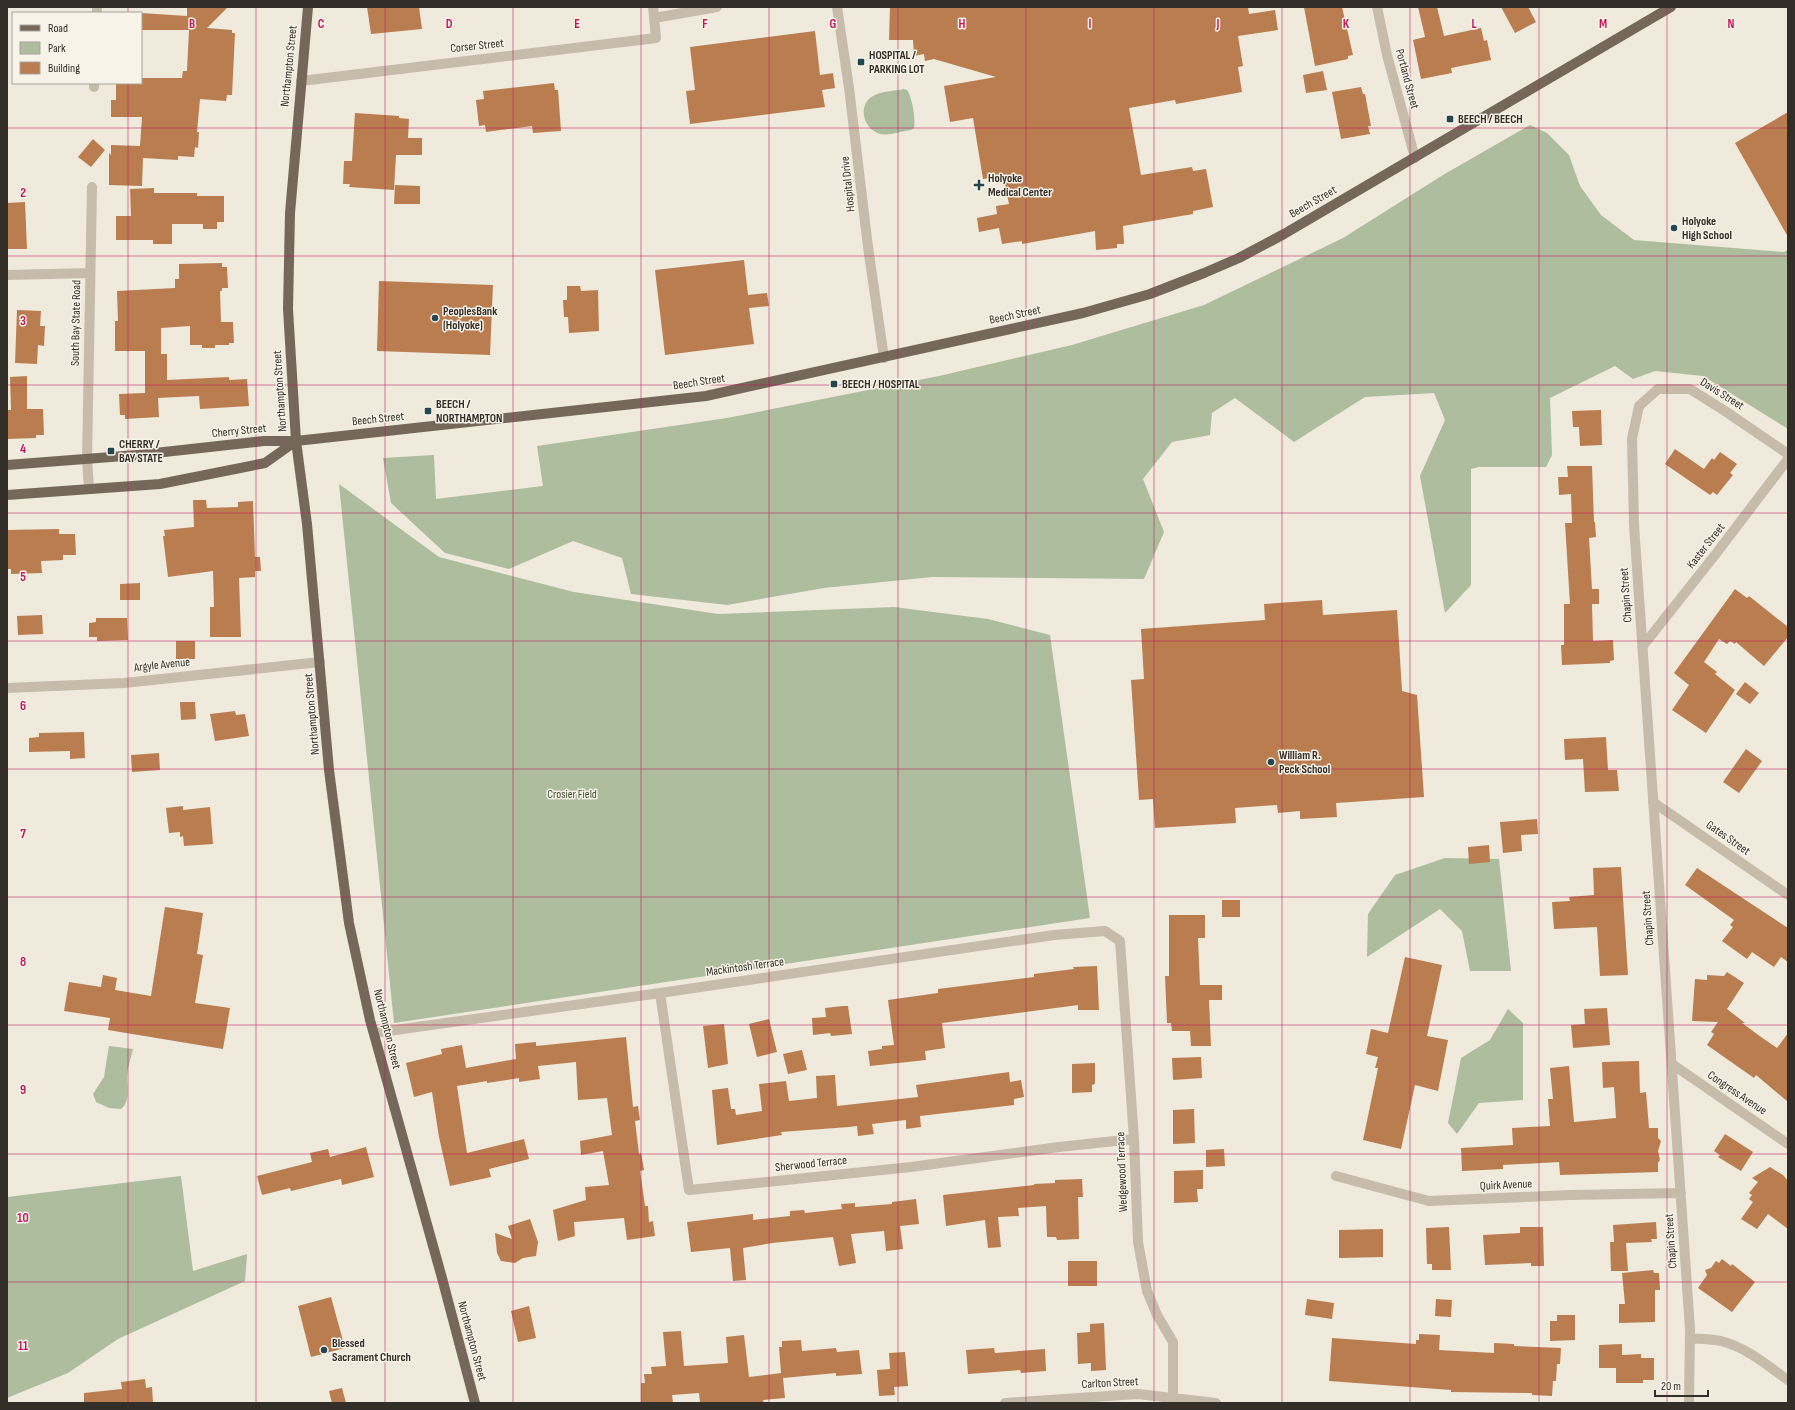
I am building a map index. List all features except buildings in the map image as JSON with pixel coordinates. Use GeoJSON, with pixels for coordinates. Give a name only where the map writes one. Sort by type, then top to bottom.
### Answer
{"type":"FeatureCollection","features":[{"type":"Feature","properties":{"kind":"main road","name":"Northampton Street"},"geometry":{"type":"LineString","coordinates":[[308,7],[290,213],[288,309],[296,441],[307,524],[329,770],[349,923],[374,1033],[475,1403]]}},
{"type":"Feature","properties":{"kind":"main road","name":"Beech Street"},"geometry":{"type":"LineString","coordinates":[[296,441],[706,396],[1083,313],[1150,294],[1204,274],[1239,258],[1284,234],[1671,7]]}},
{"type":"Feature","properties":{"kind":"main road","name":"Cherry Street"},"geometry":{"type":"LineString","coordinates":[[7,465],[87,459],[264,441],[296,441]]}},
{"type":"Feature","properties":{"kind":"main road"},"geometry":{"type":"LineString","coordinates":[[7,495],[160,484],[265,463],[296,441]]}},
{"type":"Feature","properties":{"kind":"street"},"geometry":{"type":"LineString","coordinates":[[653,7],[654,18],[717,7]]}},
{"type":"Feature","properties":{"kind":"street","name":"Hospital Drive"},"geometry":{"type":"LineString","coordinates":[[837,7],[884,358]]}},
{"type":"Feature","properties":{"kind":"street","name":"Portland Street"},"geometry":{"type":"LineString","coordinates":[[1377,7],[1387,55],[1415,158]]}},
{"type":"Feature","properties":{"kind":"street","name":"Corser Street"},"geometry":{"type":"LineString","coordinates":[[301,80],[656,38],[654,18]]}},
{"type":"Feature","properties":{"kind":"street","name":"South Bay State Road"},"geometry":{"type":"LineString","coordinates":[[89,489],[87,459],[92,187]]}},
{"type":"Feature","properties":{"kind":"street"},"geometry":{"type":"LineString","coordinates":[[7,275],[90,274]]}},
{"type":"Feature","properties":{"kind":"street","name":"Davis Street"},"geometry":{"type":"LineString","coordinates":[[1634,431],[1639,406],[1658,389],[1690,389],[1725,410],[1788,454]]}},
{"type":"Feature","properties":{"kind":"street","name":"Chapin Street"},"geometry":{"type":"LineString","coordinates":[[1634,431],[1632,439],[1634,525],[1681,1193],[1690,1338],[1689,1403]]}},
{"type":"Feature","properties":{"kind":"street","name":"Kaster Street"},"geometry":{"type":"LineString","coordinates":[[1642,647],[1716,555],[1788,459]]}},
{"type":"Feature","properties":{"kind":"street","name":"Argyle Avenue"},"geometry":{"type":"LineString","coordinates":[[7,688],[124,682],[320,662]]}},
{"type":"Feature","properties":{"kind":"street","name":"Gates Street"},"geometry":{"type":"LineString","coordinates":[[1653,802],[1788,895]]}},
{"type":"Feature","properties":{"kind":"street","name":"Mackintosh Terrace"},"geometry":{"type":"LineString","coordinates":[[374,1033],[660,993],[1054,935],[1105,931],[1118,940]]}},
{"type":"Feature","properties":{"kind":"street","name":"Wedgewood Terrace"},"geometry":{"type":"LineString","coordinates":[[1118,940],[1120,941],[1134,1139],[1138,1242],[1147,1291],[1173,1342],[1173,1400]]}},
{"type":"Feature","properties":{"kind":"street","name":"Sherwood Terrace"},"geometry":{"type":"LineString","coordinates":[[660,993],[689,1190],[911,1167],[1059,1147],[1134,1139]]}},
{"type":"Feature","properties":{"kind":"street","name":"Congress Avenue"},"geometry":{"type":"LineString","coordinates":[[1672,1064],[1788,1144]]}},
{"type":"Feature","properties":{"kind":"street","name":"Quirk Avenue"},"geometry":{"type":"LineString","coordinates":[[1336,1176],[1428,1201],[1570,1195],[1681,1193]]}},
{"type":"Feature","properties":{"kind":"street"},"geometry":{"type":"LineString","coordinates":[[1690,1338],[1721,1341],[1738,1347],[1756,1357],[1788,1380]]}},
{"type":"Feature","properties":{"kind":"street","name":"Carlton Street"},"geometry":{"type":"LineString","coordinates":[[1005,1403],[1138,1394],[1173,1400],[1216,1403]]}},
{"type":"Feature","properties":{"kind":"green space"},"geometry":{"type":"Polygon","coordinates":[[[904,89],[909,93],[912,103],[914,128],[911,130],[880,134],[869,127],[864,116],[865,105],[868,100],[880,93],[904,89]]]}},
{"type":"Feature","properties":{"kind":"green space"},"geometry":{"type":"Polygon","coordinates":[[[1530,125],[1547,133],[1569,155],[1580,186],[1601,215],[1634,240],[1784,252],[1788,250],[1788,429],[1703,376],[1655,371],[1633,379],[1615,366],[1550,398],[1552,455],[1546,467],[1479,467],[1471,469],[1471,585],[1445,613],[1420,476],[1445,420],[1434,393],[1365,397],[1294,442],[1235,398],[1212,413],[1210,435],[1172,442],[1143,479],[1164,532],[1144,579],[932,577],[824,588],[727,605],[631,594],[622,558],[573,541],[509,569],[445,553],[391,503],[383,458],[434,455],[436,499],[543,486],[537,446],[727,418],[939,376],[1072,345],[1204,305],[1343,238],[1443,175],[1530,125]]]}},
{"type":"Feature","properties":{"kind":"green space","name":"Crosier Field"},"geometry":{"type":"Polygon","coordinates":[[[339,484],[439,557],[574,592],[718,614],[894,607],[988,619],[1050,635],[1090,918],[394,1023],[339,484]]]}},
{"type":"Feature","properties":{"kind":"green space"},"geometry":{"type":"Polygon","coordinates":[[[1445,858],[1499,859],[1511,971],[1470,971],[1462,931],[1440,909],[1367,957],[1368,914],[1395,875],[1445,858]]]}},
{"type":"Feature","properties":{"kind":"green space"},"geometry":{"type":"Polygon","coordinates":[[[1508,1009],[1523,1023],[1523,1100],[1479,1103],[1457,1134],[1448,1123],[1461,1058],[1490,1040],[1508,1009]]]}},
{"type":"Feature","properties":{"kind":"green space"},"geometry":{"type":"Polygon","coordinates":[[[109,1046],[133,1049],[127,1075],[127,1099],[126,1103],[121,1109],[109,1108],[96,1102],[93,1094],[104,1077],[109,1046]]]}},
{"type":"Feature","properties":{"kind":"green space"},"geometry":{"type":"Polygon","coordinates":[[[181,1176],[193,1271],[247,1254],[245,1281],[118,1339],[68,1373],[7,1398],[7,1197],[181,1176]]]}},
{"type":"Feature","properties":{"kind":"place","name":"HOSPITAL / PARKING LOT"},"geometry":{"type":"Point","coordinates":[861,62]}},
{"type":"Feature","properties":{"kind":"place","name":"BEECH / BEECH"},"geometry":{"type":"Point","coordinates":[1450,119]}},
{"type":"Feature","properties":{"kind":"place","name":"Holyoke Medical Center"},"geometry":{"type":"Point","coordinates":[979,185]}},
{"type":"Feature","properties":{"kind":"place","name":"Holyoke High School"},"geometry":{"type":"Point","coordinates":[1674,228]}},
{"type":"Feature","properties":{"kind":"place","name":"PeoplesBank (Holyoke)"},"geometry":{"type":"Point","coordinates":[435,318]}},
{"type":"Feature","properties":{"kind":"place","name":"BEECH / HOSPITAL"},"geometry":{"type":"Point","coordinates":[834,384]}},
{"type":"Feature","properties":{"kind":"place","name":"BEECH / NORTHAMPTON"},"geometry":{"type":"Point","coordinates":[428,411]}},
{"type":"Feature","properties":{"kind":"place","name":"CHERRY / BAY STATE"},"geometry":{"type":"Point","coordinates":[111,451]}},
{"type":"Feature","properties":{"kind":"place","name":"William R. Peck School"},"geometry":{"type":"Point","coordinates":[1271,762]}},
{"type":"Feature","properties":{"kind":"place","name":"Blessed Sacrament Church"},"geometry":{"type":"Point","coordinates":[324,1350]}}]}
